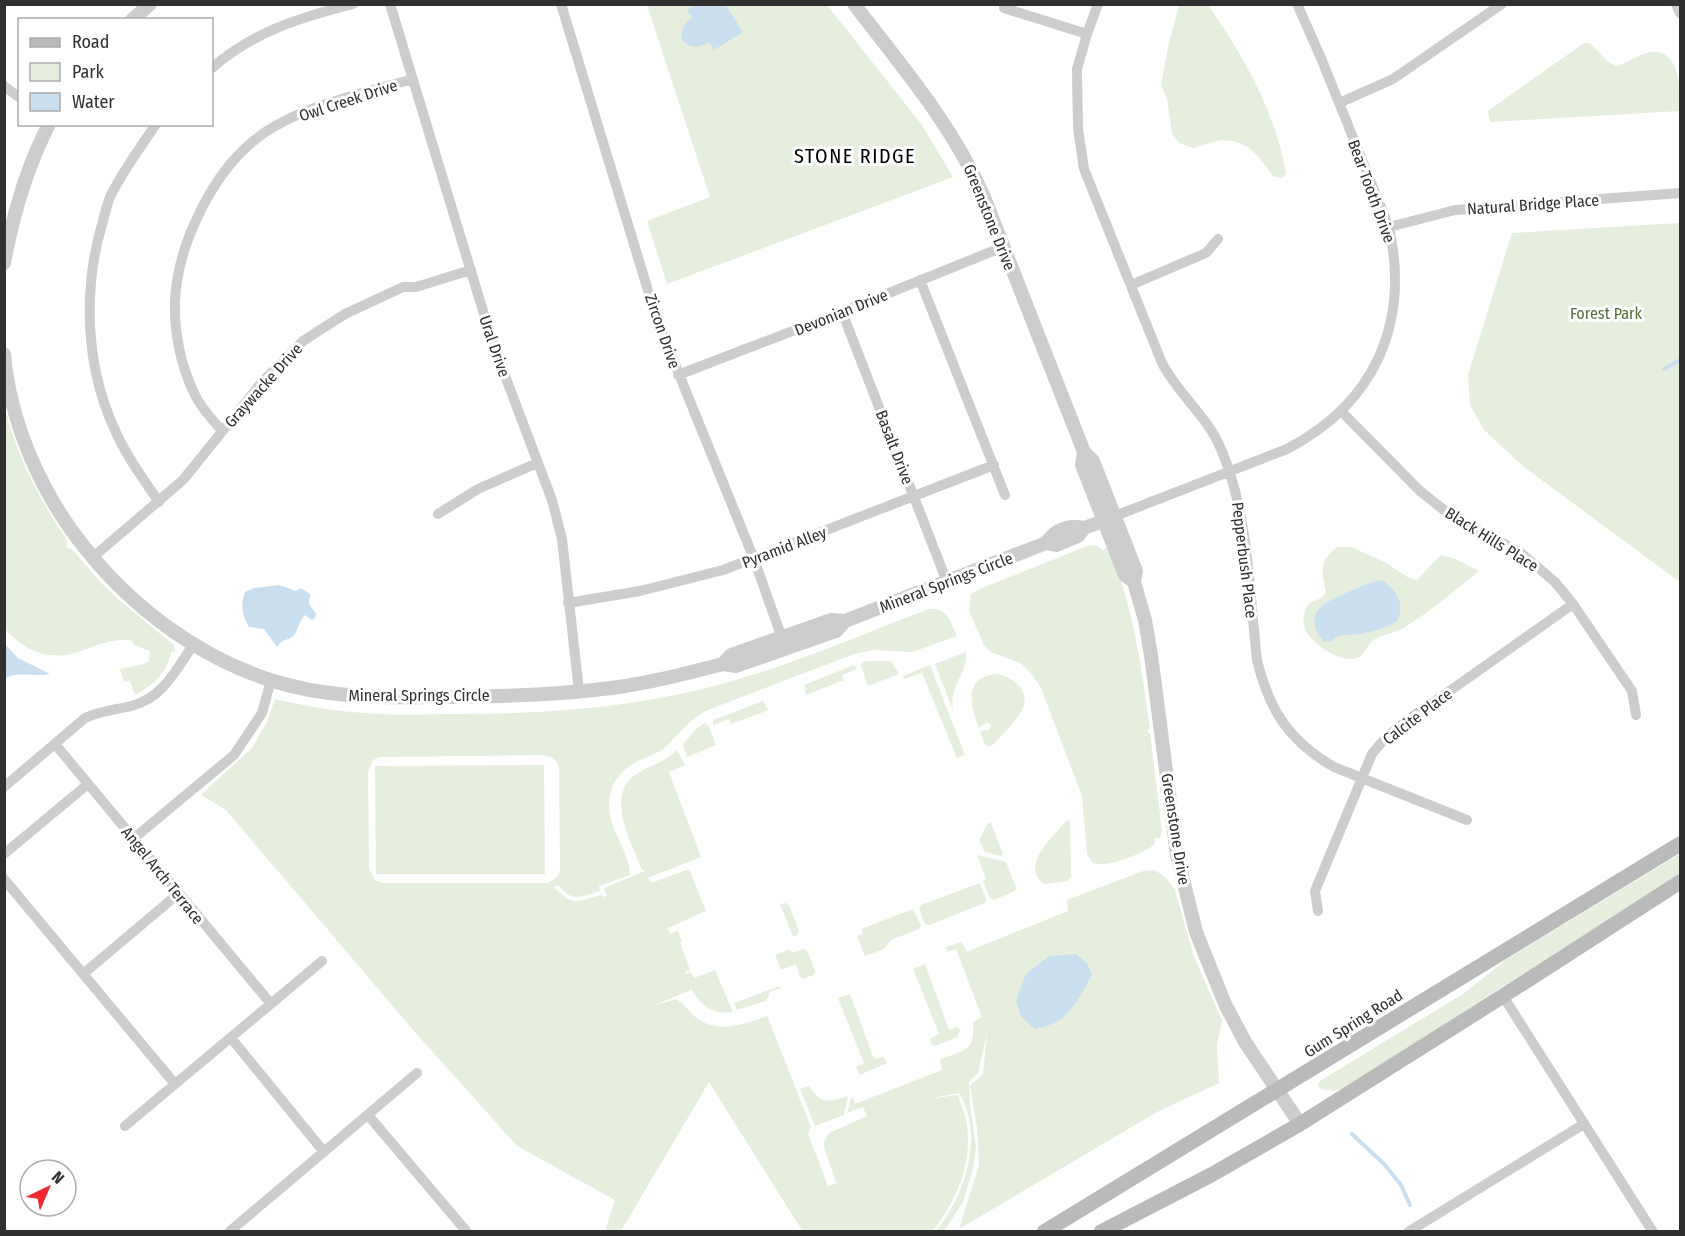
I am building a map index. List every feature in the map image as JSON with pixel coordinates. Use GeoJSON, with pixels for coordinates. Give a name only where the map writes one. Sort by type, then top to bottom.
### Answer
{"type":"FeatureCollection","features":[{"type":"Feature","properties":{"kind":"main road","name":"Gum Spring Road"},"geometry":{"type":"LineString","coordinates":[[1044,1232],[1680,844]]}},
{"type":"Feature","properties":{"kind":"main road"},"geometry":{"type":"LineString","coordinates":[[1101,1232],[1211,1175],[1300,1124],[1680,882]]}},
{"type":"Feature","properties":{"kind":"street"},"geometry":{"type":"LineString","coordinates":[[134,18],[150,4]]}},
{"type":"Feature","properties":{"kind":"street"},"geometry":{"type":"LineString","coordinates":[[213,67],[223,58],[269,30],[353,4]]}},
{"type":"Feature","properties":{"kind":"street","name":"Ural Drive"},"geometry":{"type":"LineString","coordinates":[[390,4],[493,344],[552,500],[562,539],[579,691]]}},
{"type":"Feature","properties":{"kind":"street","name":"Zircon Drive"},"geometry":{"type":"LineString","coordinates":[[561,4],[657,320],[754,560],[784,644]]}},
{"type":"Feature","properties":{"kind":"street","name":"Greenstone Drive"},"geometry":{"type":"LineString","coordinates":[[854,4],[934,107],[955,140],[984,197],[1084,452],[1082,465],[1136,570],[1134,582],[1152,655],[1177,855],[1196,932],[1225,1004],[1245,1042],[1300,1124]]}},
{"type":"Feature","properties":{"kind":"street","name":"Pepperbush Place"},"geometry":{"type":"LineString","coordinates":[[1098,4],[1077,69],[1078,129],[1084,169],[1162,363],[1221,449],[1239,502],[1257,660],[1262,684],[1270,703],[1281,721],[1309,751],[1334,767],[1467,820]]}},
{"type":"Feature","properties":{"kind":"street","name":"Bear Tooth Drive"},"geometry":{"type":"LineString","coordinates":[[1110,518],[1287,449],[1306,439],[1341,411],[1363,385],[1385,342],[1392,319],[1396,273],[1389,227],[1297,4]]}},
{"type":"Feature","properties":{"kind":"street"},"geometry":{"type":"LineString","coordinates":[[1339,103],[1393,79],[1502,4]]}},
{"type":"Feature","properties":{"kind":"street"},"geometry":{"type":"LineString","coordinates":[[1676,4],[1680,13]]}},
{"type":"Feature","properties":{"kind":"street"},"geometry":{"type":"LineString","coordinates":[[1004,8],[1087,34]]}},
{"type":"Feature","properties":{"kind":"street","name":"Owl Creek Drive"},"geometry":{"type":"LineString","coordinates":[[222,431],[195,396],[184,366],[178,338],[175,302],[180,264],[190,235],[208,197],[226,168],[256,139],[298,114],[412,79]]}},
{"type":"Feature","properties":{"kind":"street"},"geometry":{"type":"LineString","coordinates":[[4,86],[18,96]]}},
{"type":"Feature","properties":{"kind":"street"},"geometry":{"type":"LineString","coordinates":[[4,263],[14,214],[23,185],[48,126]]}},
{"type":"Feature","properties":{"kind":"street"},"geometry":{"type":"LineString","coordinates":[[155,126],[110,198],[95,250],[89,299],[91,346],[98,379],[114,429],[159,502]]}},
{"type":"Feature","properties":{"kind":"street","name":"Natural Bridge Place"},"geometry":{"type":"LineString","coordinates":[[1389,227],[1455,210],[1680,194]]}},
{"type":"Feature","properties":{"kind":"street"},"geometry":{"type":"LineString","coordinates":[[1131,285],[1206,253],[1218,239]]}},
{"type":"Feature","properties":{"kind":"street","name":"Devonian Drive"},"geometry":{"type":"LineString","coordinates":[[678,375],[1003,247]]}},
{"type":"Feature","properties":{"kind":"street","name":"Graywacke Drive"},"geometry":{"type":"LineString","coordinates":[[92,558],[183,480],[262,382],[303,341],[345,314],[403,287],[416,287],[471,270]]}},
{"type":"Feature","properties":{"kind":"street"},"geometry":{"type":"LineString","coordinates":[[920,280],[1005,495]]}},
{"type":"Feature","properties":{"kind":"street","name":"Basalt Drive"},"geometry":{"type":"LineString","coordinates":[[842,312],[947,582]]}},
{"type":"Feature","properties":{"kind":"street","name":"Mineral Springs Circle"},"geometry":{"type":"LineString","coordinates":[[4,354],[10,390],[30,453],[63,518],[92,558],[148,613],[192,645],[270,680],[319,692],[365,698],[474,697],[579,691],[639,682],[723,664],[731,656],[784,644],[831,620],[845,621],[1046,543],[1053,534],[1072,526],[1084,528],[1110,518]]}},
{"type":"Feature","properties":{"kind":"street","name":"Black Hills Place"},"geometry":{"type":"LineString","coordinates":[[1341,411],[1420,491],[1449,514],[1521,553],[1556,582],[1632,691],[1636,716]]}},
{"type":"Feature","properties":{"kind":"street"},"geometry":{"type":"LineString","coordinates":[[438,514],[478,489],[537,464]]}},
{"type":"Feature","properties":{"kind":"street","name":"Pyramid Alley"},"geometry":{"type":"LineString","coordinates":[[568,603],[640,591],[754,560],[994,465]]}},
{"type":"Feature","properties":{"kind":"street","name":"Calcite Place"},"geometry":{"type":"LineString","coordinates":[[1318,911],[1315,891],[1372,754],[1387,736],[1573,604]]}},
{"type":"Feature","properties":{"kind":"street"},"geometry":{"type":"LineString","coordinates":[[4,787],[69,730],[93,714],[132,706],[154,696],[166,686],[192,645]]}},
{"type":"Feature","properties":{"kind":"street"},"geometry":{"type":"LineString","coordinates":[[134,839],[234,755],[262,712],[270,680]]}},
{"type":"Feature","properties":{"kind":"street","name":"Angel Arch Terrace"},"geometry":{"type":"LineString","coordinates":[[55,744],[271,1004]]}},
{"type":"Feature","properties":{"kind":"street"},"geometry":{"type":"LineString","coordinates":[[4,854],[88,784]]}},
{"type":"Feature","properties":{"kind":"street"},"geometry":{"type":"LineString","coordinates":[[4,879],[175,1084]]}},
{"type":"Feature","properties":{"kind":"street"},"geometry":{"type":"LineString","coordinates":[[83,974],[178,894]]}},
{"type":"Feature","properties":{"kind":"street"},"geometry":{"type":"LineString","coordinates":[[125,1126],[322,961]]}},
{"type":"Feature","properties":{"kind":"street"},"geometry":{"type":"LineString","coordinates":[[1503,996],[1653,1232]]}},
{"type":"Feature","properties":{"kind":"street"},"geometry":{"type":"LineString","coordinates":[[231,1038],[324,1152]]}},
{"type":"Feature","properties":{"kind":"street"},"geometry":{"type":"LineString","coordinates":[[229,1232],[417,1073]]}},
{"type":"Feature","properties":{"kind":"street"},"geometry":{"type":"LineString","coordinates":[[368,1114],[464,1227],[450,1232]]}},
{"type":"Feature","properties":{"kind":"street"},"geometry":{"type":"LineString","coordinates":[[1408,1232],[1584,1124]]}},
{"type":"Feature","properties":{"kind":"green space"},"geometry":{"type":"Polygon","coordinates":[[[647,5],[827,5],[922,125],[953,177],[667,284],[647,221],[710,197],[647,5]]]}},
{"type":"Feature","properties":{"kind":"green space"},"geometry":{"type":"Polygon","coordinates":[[[1179,5],[1208,5],[1245,64],[1274,128],[1286,173],[1282,178],[1273,176],[1259,157],[1248,147],[1234,141],[1220,140],[1193,148],[1179,143],[1172,133],[1167,99],[1161,86],[1179,5]]]}},
{"type":"Feature","properties":{"kind":"green space"},"geometry":{"type":"Polygon","coordinates":[[[1584,43],[1590,43],[1607,61],[1616,66],[1646,53],[1664,54],[1670,59],[1677,75],[1680,111],[1490,122],[1488,111],[1584,43]]]}},
{"type":"Feature","properties":{"kind":"green space","name":"Forest Park"},"geometry":{"type":"Polygon","coordinates":[[[1680,223],[1680,582],[1524,467],[1484,430],[1470,405],[1468,375],[1512,233],[1680,223]]]}},
{"type":"Feature","properties":{"kind":"green space"},"geometry":{"type":"Polygon","coordinates":[[[5,408],[23,461],[38,492],[67,540],[67,548],[72,549],[119,600],[174,645],[175,651],[171,652],[163,672],[147,688],[135,695],[130,681],[124,682],[120,669],[149,661],[150,651],[134,645],[131,640],[106,642],[70,654],[49,655],[21,644],[5,629],[5,408]]]}},
{"type":"Feature","properties":{"kind":"green space"},"geometry":{"type":"Polygon","coordinates":[[[1090,545],[1097,546],[1103,551],[1109,548],[1131,615],[1150,729],[1148,733],[1150,733],[1162,831],[1160,838],[1155,838],[1154,845],[1148,849],[1107,864],[1093,863],[1087,854],[1082,796],[1041,688],[1022,664],[991,652],[984,645],[969,611],[971,594],[977,590],[1090,545]]]}},
{"type":"Feature","properties":{"kind":"green space"},"geometry":{"type":"Polygon","coordinates":[[[1337,547],[1352,547],[1386,563],[1409,578],[1417,580],[1441,555],[1453,558],[1479,571],[1415,621],[1375,639],[1359,657],[1346,659],[1317,644],[1310,637],[1304,624],[1304,614],[1308,604],[1326,593],[1323,579],[1324,563],[1337,547]]]}},
{"type":"Feature","properties":{"kind":"green space"},"geometry":{"type":"Polygon","coordinates":[[[929,609],[940,610],[948,616],[957,636],[912,652],[874,650],[854,654],[708,710],[689,723],[663,749],[630,765],[614,783],[609,805],[614,830],[627,860],[630,875],[599,886],[600,891],[577,897],[563,891],[558,885],[554,887],[566,898],[575,901],[601,895],[604,897],[607,896],[604,888],[645,871],[642,870],[627,833],[621,806],[622,793],[628,782],[638,773],[663,761],[677,750],[685,765],[669,772],[701,857],[648,878],[651,883],[689,869],[706,911],[668,928],[670,934],[678,931],[690,970],[685,974],[691,972],[694,978],[715,970],[733,1012],[718,1012],[707,1007],[697,998],[690,986],[691,990],[650,1007],[676,999],[706,1024],[723,1027],[767,1016],[811,1127],[808,1134],[828,1186],[836,1183],[839,1191],[823,1144],[829,1133],[867,1116],[863,1107],[847,1113],[852,1096],[855,1104],[942,1070],[940,1059],[967,1048],[972,1038],[973,1022],[982,1017],[956,949],[947,952],[946,947],[962,942],[967,952],[1068,911],[1067,900],[1143,871],[1155,870],[1166,878],[1175,890],[1194,957],[1222,1020],[1217,1045],[1219,1083],[1157,1112],[959,1229],[979,1165],[977,1128],[970,1086],[983,1074],[987,1033],[978,1073],[969,1082],[976,1147],[973,1168],[963,1202],[944,1231],[936,1231],[955,1201],[963,1183],[971,1146],[967,1110],[959,1093],[927,1099],[958,1095],[966,1122],[968,1141],[965,1169],[955,1195],[933,1231],[803,1232],[709,1082],[621,1231],[605,1231],[615,1200],[517,1146],[414,1031],[226,810],[201,795],[252,748],[266,724],[275,699],[342,711],[400,715],[527,713],[629,703],[696,691],[729,682],[805,657],[929,609]],[[542,755],[380,757],[373,760],[368,771],[369,869],[375,880],[383,883],[548,883],[553,880],[560,870],[559,768],[555,760],[542,755]]]}},
{"type":"Feature","properties":{"kind":"green space"},"geometry":{"type":"Polygon","coordinates":[[[966,652],[964,667],[952,701],[953,710],[935,664],[966,652]]]}},
{"type":"Feature","properties":{"kind":"green space"},"geometry":{"type":"Polygon","coordinates":[[[891,661],[899,674],[868,686],[861,666],[862,662],[891,661]]]}},
{"type":"Feature","properties":{"kind":"green space"},"geometry":{"type":"Polygon","coordinates":[[[854,665],[857,669],[842,675],[844,680],[806,695],[804,685],[854,665]]]}},
{"type":"Feature","properties":{"kind":"green space"},"geometry":{"type":"Polygon","coordinates":[[[930,665],[965,755],[957,758],[922,673],[904,679],[903,676],[930,665]]]}},
{"type":"Feature","properties":{"kind":"green space"},"geometry":{"type":"Polygon","coordinates":[[[998,674],[1009,678],[1019,686],[1025,702],[1013,723],[993,745],[988,746],[980,731],[989,730],[991,725],[987,722],[979,728],[973,710],[972,693],[979,680],[998,674]]]}},
{"type":"Feature","properties":{"kind":"green space"},"geometry":{"type":"Polygon","coordinates":[[[763,701],[769,710],[731,724],[729,719],[713,725],[713,720],[763,701]]]}},
{"type":"Feature","properties":{"kind":"green space"},"geometry":{"type":"Polygon","coordinates":[[[705,723],[716,745],[687,757],[683,744],[697,728],[705,723]]]}},
{"type":"Feature","properties":{"kind":"green space"},"geometry":{"type":"Polygon","coordinates":[[[544,765],[545,874],[376,874],[375,766],[544,765]]]}},
{"type":"Feature","properties":{"kind":"green space"},"geometry":{"type":"Polygon","coordinates":[[[1067,820],[1070,822],[1071,877],[1067,881],[1044,884],[1037,876],[1035,868],[1037,860],[1047,842],[1067,820]]]}},
{"type":"Feature","properties":{"kind":"green space"},"geometry":{"type":"Polygon","coordinates":[[[988,823],[991,823],[1003,854],[1001,856],[985,852],[979,840],[988,823]]]}},
{"type":"Feature","properties":{"kind":"green space"},"geometry":{"type":"Polygon","coordinates":[[[1680,854],[1680,874],[1345,1088],[1334,1091],[1320,1089],[1318,1085],[1320,1081],[1463,994],[1507,959],[1680,854]]]}},
{"type":"Feature","properties":{"kind":"green space"},"geometry":{"type":"Polygon","coordinates":[[[977,855],[1006,862],[1016,888],[1015,891],[994,900],[990,898],[977,855]]]}},
{"type":"Feature","properties":{"kind":"green space"},"geometry":{"type":"Polygon","coordinates":[[[980,883],[986,899],[985,903],[929,925],[925,924],[919,909],[921,905],[980,883]]]}},
{"type":"Feature","properties":{"kind":"green space"},"geometry":{"type":"Polygon","coordinates":[[[780,904],[789,905],[799,931],[793,937],[780,904]]]}},
{"type":"Feature","properties":{"kind":"green space"},"geometry":{"type":"Polygon","coordinates":[[[913,909],[921,926],[919,929],[891,940],[884,949],[865,956],[857,936],[863,934],[861,929],[913,909]]]}},
{"type":"Feature","properties":{"kind":"green space"},"geometry":{"type":"Polygon","coordinates":[[[790,949],[792,953],[807,950],[815,971],[813,975],[804,979],[800,977],[796,964],[781,970],[775,955],[790,949]]]}},
{"type":"Feature","properties":{"kind":"green space"},"geometry":{"type":"Polygon","coordinates":[[[925,964],[949,1030],[957,1027],[960,1030],[957,1037],[935,1046],[932,1045],[930,1039],[939,1034],[913,969],[925,964]]]}},
{"type":"Feature","properties":{"kind":"green space"},"geometry":{"type":"Polygon","coordinates":[[[779,986],[780,988],[770,992],[766,1001],[737,1010],[734,1003],[779,986]]]}},
{"type":"Feature","properties":{"kind":"green space"},"geometry":{"type":"Polygon","coordinates":[[[850,994],[874,1059],[884,1057],[887,1063],[860,1075],[856,1067],[864,1063],[838,998],[850,994]]]}},
{"type":"Feature","properties":{"kind":"green space"},"geometry":{"type":"Polygon","coordinates":[[[809,1086],[821,1099],[836,1100],[848,1096],[844,1115],[815,1126],[800,1089],[809,1086]]]}},
{"type":"Feature","properties":{"kind":"water"},"geometry":{"type":"Polygon","coordinates":[[[725,4],[743,32],[714,50],[709,42],[695,47],[682,40],[683,28],[692,18],[687,10],[695,5],[725,4]]]}},
{"type":"Feature","properties":{"kind":"water"},"geometry":{"type":"Polygon","coordinates":[[[1382,580],[1392,588],[1400,603],[1400,614],[1397,621],[1373,631],[1341,636],[1330,642],[1323,641],[1314,624],[1315,617],[1323,605],[1337,597],[1382,580]]]}},
{"type":"Feature","properties":{"kind":"water"},"geometry":{"type":"Polygon","coordinates":[[[279,585],[296,591],[301,588],[310,594],[309,604],[316,614],[312,620],[305,615],[295,634],[282,641],[277,647],[264,629],[249,627],[242,605],[245,592],[254,588],[279,585]]]}},
{"type":"Feature","properties":{"kind":"water"},"geometry":{"type":"Polygon","coordinates":[[[5,644],[18,658],[50,674],[15,675],[5,678],[5,644]]]}},
{"type":"Feature","properties":{"kind":"water"},"geometry":{"type":"Polygon","coordinates":[[[1076,954],[1087,963],[1092,975],[1066,1015],[1054,1023],[1035,1029],[1021,1017],[1016,1000],[1026,974],[1049,956],[1076,954]]]}},
{"type":"Feature","properties":{"kind":"waterway"},"geometry":{"type":"LineString","coordinates":[[1664,369],[1680,360]]}},
{"type":"Feature","properties":{"kind":"waterway"},"geometry":{"type":"LineString","coordinates":[[1352,1134],[1384,1164],[1401,1185],[1410,1205]]}},
{"type":"Feature","properties":{"kind":"district","name":"STONE RIDGE"},"geometry":{"type":"Point","coordinates":[855,156]}}]}
